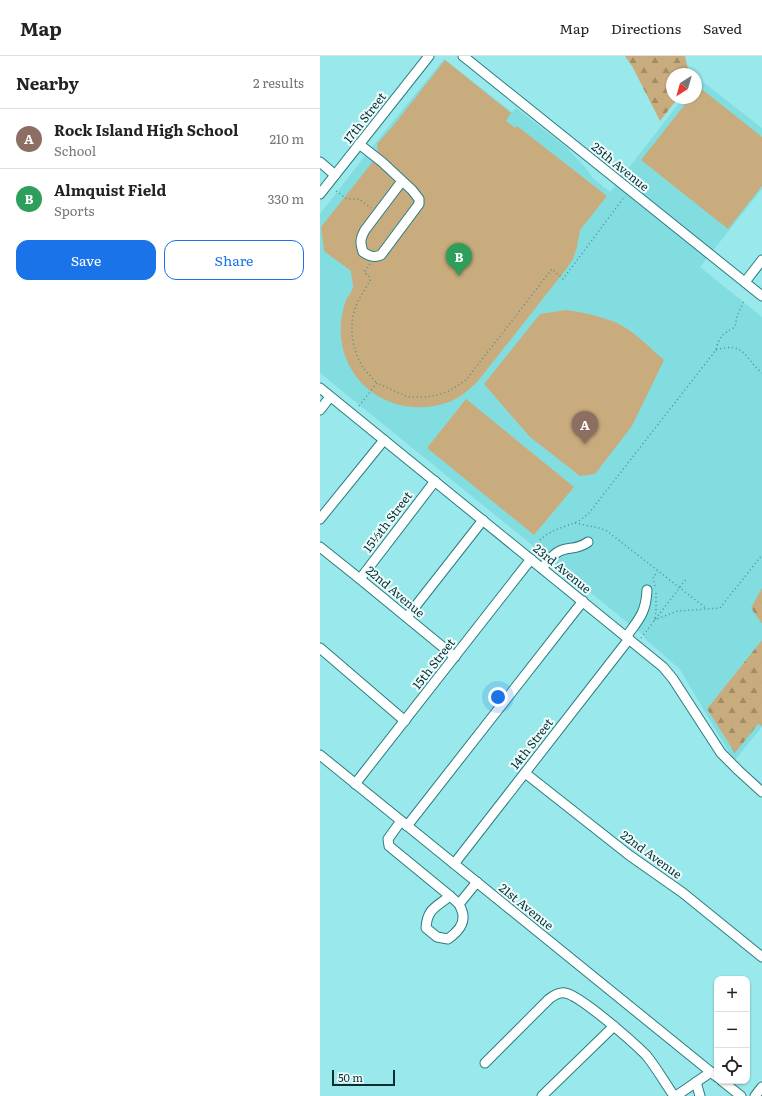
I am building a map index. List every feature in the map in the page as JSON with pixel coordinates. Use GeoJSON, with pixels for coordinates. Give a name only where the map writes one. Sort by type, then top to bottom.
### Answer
{"type":"FeatureCollection","features":[{"type":"Feature","properties":{"kind":"street","name":"17th Street"},"geometry":{"type":"LineString","coordinates":[[320,194],[429,56]]}},
{"type":"Feature","properties":{"kind":"street","name":"25th Avenue"},"geometry":{"type":"LineString","coordinates":[[463,56],[762,296]]}},
{"type":"Feature","properties":{"kind":"street"},"geometry":{"type":"LineString","coordinates":[[359,144],[382,162],[412,190],[419,198],[419,204],[381,255],[377,257],[370,256],[364,252],[361,237],[402,181]]}},
{"type":"Feature","properties":{"kind":"street"},"geometry":{"type":"LineString","coordinates":[[320,162],[335,175]]}},
{"type":"Feature","properties":{"kind":"street"},"geometry":{"type":"LineString","coordinates":[[744,282],[762,260]]}},
{"type":"Feature","properties":{"kind":"street","name":"23rd Avenue"},"geometry":{"type":"LineString","coordinates":[[320,388],[653,658],[668,672],[721,753],[738,771],[762,792]]}},
{"type":"Feature","properties":{"kind":"street"},"geometry":{"type":"LineString","coordinates":[[320,410],[330,396]]}},
{"type":"Feature","properties":{"kind":"street"},"geometry":{"type":"LineString","coordinates":[[320,519],[384,440]]}},
{"type":"Feature","properties":{"kind":"street","name":"15½th Street"},"geometry":{"type":"LineString","coordinates":[[360,579],[435,481]]}},
{"type":"Feature","properties":{"kind":"street"},"geometry":{"type":"LineString","coordinates":[[407,617],[483,520]]}},
{"type":"Feature","properties":{"kind":"street"},"geometry":{"type":"LineString","coordinates":[[542,568],[557,552],[582,546],[588,542]]}},
{"type":"Feature","properties":{"kind":"street","name":"22nd Avenue"},"geometry":{"type":"LineString","coordinates":[[320,547],[455,657]]}},
{"type":"Feature","properties":{"kind":"street","name":"15th Street"},"geometry":{"type":"LineString","coordinates":[[356,784],[531,559]]}},
{"type":"Feature","properties":{"kind":"street","name":"14th Street"},"geometry":{"type":"LineString","coordinates":[[454,864],[628,638],[643,614],[647,600],[647,590]]}},
{"type":"Feature","properties":{"kind":"street"},"geometry":{"type":"LineString","coordinates":[[450,896],[434,907],[426,919],[426,928],[438,937],[448,939],[460,928],[464,917],[460,904],[388,846],[388,839],[404,824],[583,601]]}},
{"type":"Feature","properties":{"kind":"street"},"geometry":{"type":"LineString","coordinates":[[320,648],[405,721]]}},
{"type":"Feature","properties":{"kind":"street","name":"21st Avenue"},"geometry":{"type":"LineString","coordinates":[[320,755],[714,1074]]}},
{"type":"Feature","properties":{"kind":"street","name":"22nd Avenue"},"geometry":{"type":"LineString","coordinates":[[525,772],[635,859],[683,893],[762,957]]}},
{"type":"Feature","properties":{"kind":"street"},"geometry":{"type":"LineString","coordinates":[[460,904],[476,882]]}},
{"type":"Feature","properties":{"kind":"street"},"geometry":{"type":"LineString","coordinates":[[485,1063],[548,999],[558,994],[565,993],[573,996],[614,1026],[646,1056],[675,1096],[696,1082],[714,1074]]}},
{"type":"Feature","properties":{"kind":"street"},"geometry":{"type":"LineString","coordinates":[[542,1096],[614,1026]]}},
{"type":"Feature","properties":{"kind":"street"},"geometry":{"type":"LineString","coordinates":[[696,1082],[700,1096]]}},
{"type":"Feature","properties":{"kind":"street"},"geometry":{"type":"LineString","coordinates":[[726,1084],[741,1096]]}},
{"type":"Feature","properties":{"kind":"street"},"geometry":{"type":"LineString","coordinates":[[755,1096],[762,1087]]}},
{"type":"Feature","properties":{"kind":"path"},"geometry":{"type":"LineString","coordinates":[[370,264],[364,272],[370,278],[370,281],[355,309],[352,330],[352,338],[361,364],[377,382],[408,396],[426,397],[438,395],[449,391],[466,380],[552,269],[563,280],[630,190]]}},
{"type":"Feature","properties":{"kind":"path"},"geometry":{"type":"LineString","coordinates":[[336,191],[347,199],[359,199],[378,213]]}},
{"type":"Feature","properties":{"kind":"path"},"geometry":{"type":"LineString","coordinates":[[532,549],[546,535],[575,523],[589,513],[716,350],[720,337],[735,327],[737,316],[744,301]]}},
{"type":"Feature","properties":{"kind":"path"},"geometry":{"type":"LineString","coordinates":[[716,350],[725,347],[735,348],[744,352],[755,367],[762,373]]}},
{"type":"Feature","properties":{"kind":"path"},"geometry":{"type":"LineString","coordinates":[[359,406],[377,382]]}},
{"type":"Feature","properties":{"kind":"path"},"geometry":{"type":"LineString","coordinates":[[575,523],[607,531],[707,609]]}},
{"type":"Feature","properties":{"kind":"path"},"geometry":{"type":"LineString","coordinates":[[654,620],[678,611],[720,608],[762,556]]}},
{"type":"Feature","properties":{"kind":"path"},"geometry":{"type":"LineString","coordinates":[[641,638],[687,578]]}},
{"type":"Feature","properties":{"kind":"shaded area"},"geometry":{"type":"Polygon","coordinates":[[[444,59],[512,112],[516,108],[566,147],[593,178],[610,192],[678,104],[702,104],[702,81],[762,128],[762,189],[700,267],[762,317],[762,727],[734,761],[679,668],[644,638],[644,636],[320,373],[320,214],[364,157],[444,59]]]}},
{"type":"Feature","properties":{"kind":"green space"},"geometry":{"type":"Polygon","coordinates":[[[625,56],[685,56],[688,68],[666,68],[666,104],[673,104],[660,121],[632,66],[625,56]]]}},
{"type":"Feature","properties":{"kind":"green space"},"geometry":{"type":"Polygon","coordinates":[[[445,60],[511,113],[506,121],[515,128],[517,126],[607,196],[580,230],[573,259],[567,268],[478,381],[461,396],[449,402],[432,406],[414,407],[398,404],[382,398],[368,389],[356,377],[348,362],[342,345],[341,328],[344,305],[353,288],[351,271],[324,251],[321,227],[378,155],[377,144],[445,60]]]}},
{"type":"Feature","properties":{"kind":"green space"},"geometry":{"type":"Polygon","coordinates":[[[702,89],[762,137],[762,186],[728,229],[641,160],[685,104],[702,104],[702,89]]]}},
{"type":"Feature","properties":{"kind":"green space"},"geometry":{"type":"Polygon","coordinates":[[[566,310],[597,316],[622,325],[641,339],[664,360],[632,426],[595,474],[580,476],[530,437],[484,384],[540,314],[566,310]]]}},
{"type":"Feature","properties":{"kind":"green space"},"geometry":{"type":"Polygon","coordinates":[[[466,399],[574,487],[534,535],[427,448],[466,399]]]}},
{"type":"Feature","properties":{"kind":"green space"},"geometry":{"type":"Polygon","coordinates":[[[762,588],[762,624],[751,608],[762,588]]]}},
{"type":"Feature","properties":{"kind":"green space"},"geometry":{"type":"Polygon","coordinates":[[[762,640],[762,726],[758,724],[735,753],[707,709],[762,640]]]}},
{"type":"Feature","properties":{"kind":"place","name":"Almquist Field"},"geometry":{"type":"Point","coordinates":[459,276]}},
{"type":"Feature","properties":{"kind":"place","name":"Rock Island High School"},"geometry":{"type":"Point","coordinates":[585,444]}}]}
